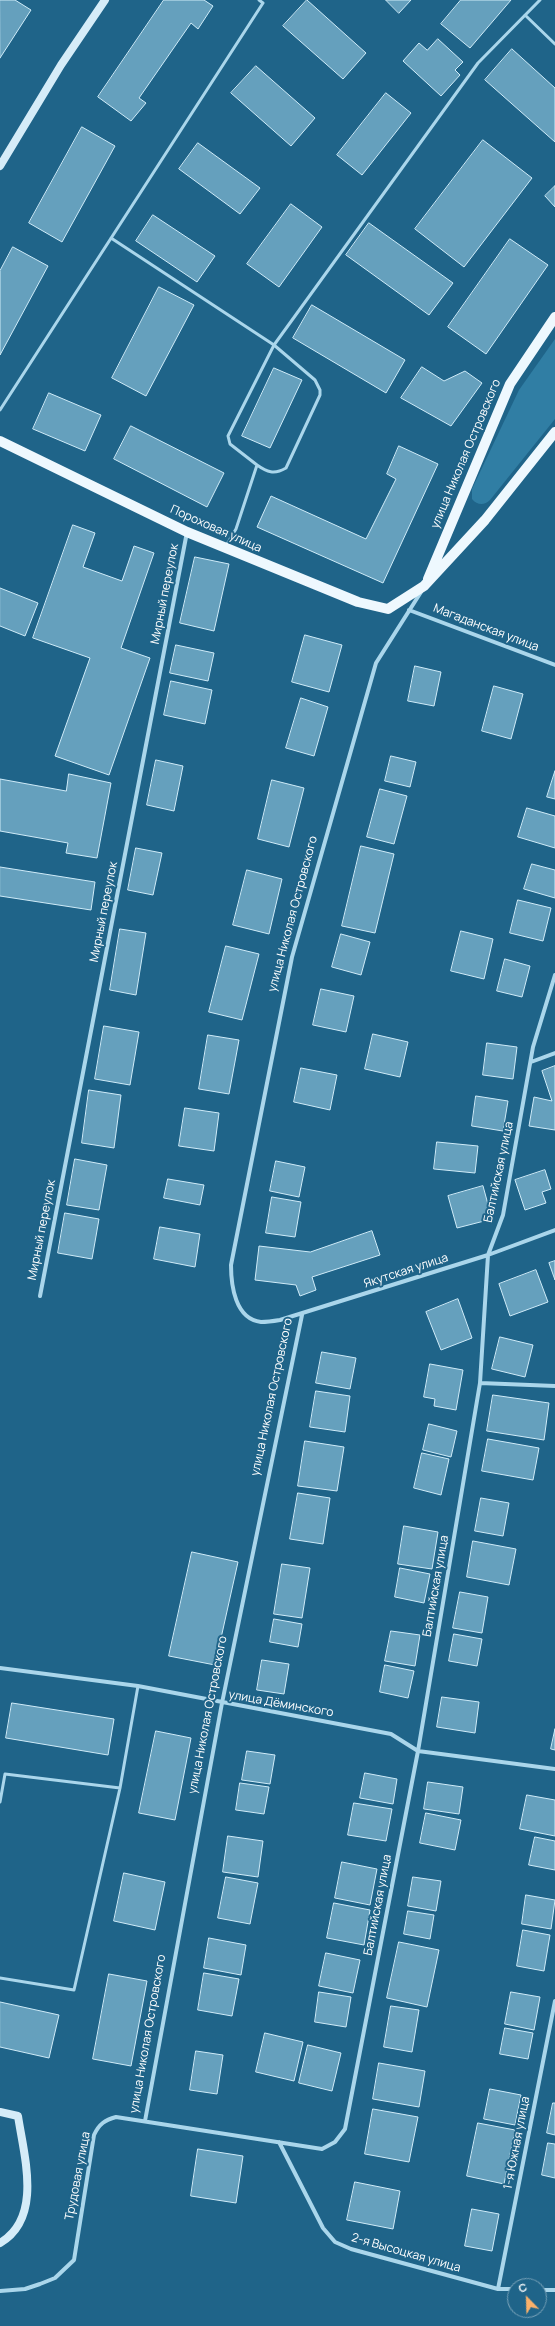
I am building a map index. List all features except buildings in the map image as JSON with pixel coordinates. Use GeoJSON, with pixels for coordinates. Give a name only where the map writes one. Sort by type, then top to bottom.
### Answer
{"type":"FeatureCollection","features":[{"type":"Feature","properties":{"kind":"main road"},"geometry":{"type":"LineString","coordinates":[[0,166],[61,65],[105,0]]}},
{"type":"Feature","properties":{"kind":"main road","name":"улица Николая Островского"},"geometry":{"type":"LineString","coordinates":[[424,586],[510,384],[555,317]]}},
{"type":"Feature","properties":{"kind":"main road","name":"улица Николая Островского"},"geometry":{"type":"LineString","coordinates":[[424,586],[485,520],[555,432]]}},
{"type":"Feature","properties":{"kind":"main road","name":"Пороховая улица"},"geometry":{"type":"LineString","coordinates":[[0,441],[187,532],[225,549],[358,602],[388,609],[424,586]]}},
{"type":"Feature","properties":{"kind":"main road"},"geometry":{"type":"LineString","coordinates":[[0,2112],[18,2116],[27,2191],[26,2210],[19,2226],[0,2243]]}},
{"type":"Feature","properties":{"kind":"street","name":"Мирный переулок"},"geometry":{"type":"LineString","coordinates":[[40,1296],[187,532]]}},
{"type":"Feature","properties":{"kind":"street","name":"улица Николая Островского"},"geometry":{"type":"LineString","coordinates":[[261,1322],[245,1314],[236,1301],[231,1283],[231,1265],[292,958],[376,663],[424,586]]}},
{"type":"Feature","properties":{"kind":"street","name":"Магаданская улица"},"geometry":{"type":"LineString","coordinates":[[409,610],[555,665]]}},
{"type":"Feature","properties":{"kind":"street","name":"Балтийская улица"},"geometry":{"type":"LineString","coordinates":[[279,2142],[322,2148],[335,2142],[345,2129],[418,1751],[480,1383],[488,1255],[503,1215],[531,1062],[555,975]]}},
{"type":"Feature","properties":{"kind":"street"},"geometry":{"type":"LineString","coordinates":[[531,1062],[555,1053]]}},
{"type":"Feature","properties":{"kind":"street","name":"Якутская улица"},"geometry":{"type":"LineString","coordinates":[[261,1322],[280,1320],[302,1315],[488,1255],[555,1230]]}},
{"type":"Feature","properties":{"kind":"street","name":"улица Николая Островского"},"geometry":{"type":"LineString","coordinates":[[145,2121],[222,1703],[302,1315]]}},
{"type":"Feature","properties":{"kind":"street"},"geometry":{"type":"LineString","coordinates":[[480,1383],[555,1386]]}},
{"type":"Feature","properties":{"kind":"street","name":"улица Дёминского"},"geometry":{"type":"LineString","coordinates":[[0,1668],[138,1686],[391,1734],[418,1751],[555,1769]]}},
{"type":"Feature","properties":{"kind":"street","name":"1-я Южная улица"},"geometry":{"type":"LineString","coordinates":[[498,2289],[555,2001]]}},
{"type":"Feature","properties":{"kind":"street","name":"Трудовая улица"},"geometry":{"type":"LineString","coordinates":[[0,2290],[25,2288],[55,2278],[74,2260],[94,2135],[102,2122],[116,2117],[279,2142]]}},
{"type":"Feature","properties":{"kind":"street","name":"2-я Высоцкая улица"},"geometry":{"type":"LineString","coordinates":[[279,2142],[323,2228],[336,2242],[351,2249],[498,2289],[507,2289]]}},
{"type":"Feature","properties":{"kind":"lane"},"geometry":{"type":"LineString","coordinates":[[0,410],[264,1],[259,0]]}},
{"type":"Feature","properties":{"kind":"lane"},"geometry":{"type":"LineString","coordinates":[[111,238],[274,345],[315,380],[320,390],[320,395],[286,468],[278,472],[269,473],[230,444],[228,436],[274,345],[478,63],[540,0]]}},
{"type":"Feature","properties":{"kind":"lane"},"geometry":{"type":"LineString","coordinates":[[525,15],[555,44]]}},
{"type":"Feature","properties":{"kind":"lane"},"geometry":{"type":"LineString","coordinates":[[225,549],[236,529],[257,465]]}},
{"type":"Feature","properties":{"kind":"lane"},"geometry":{"type":"LineString","coordinates":[[0,1978],[74,1990],[120,1788],[138,1686]]}},
{"type":"Feature","properties":{"kind":"lane"},"geometry":{"type":"LineString","coordinates":[[0,1802],[5,1774],[120,1788]]}},
{"type":"Feature","properties":{"kind":"shaded area"},"geometry":{"type":"Polygon","coordinates":[[[555,339],[555,419],[490,500],[483,504],[476,503],[472,499],[472,489],[519,390],[555,339]]]}}]}
